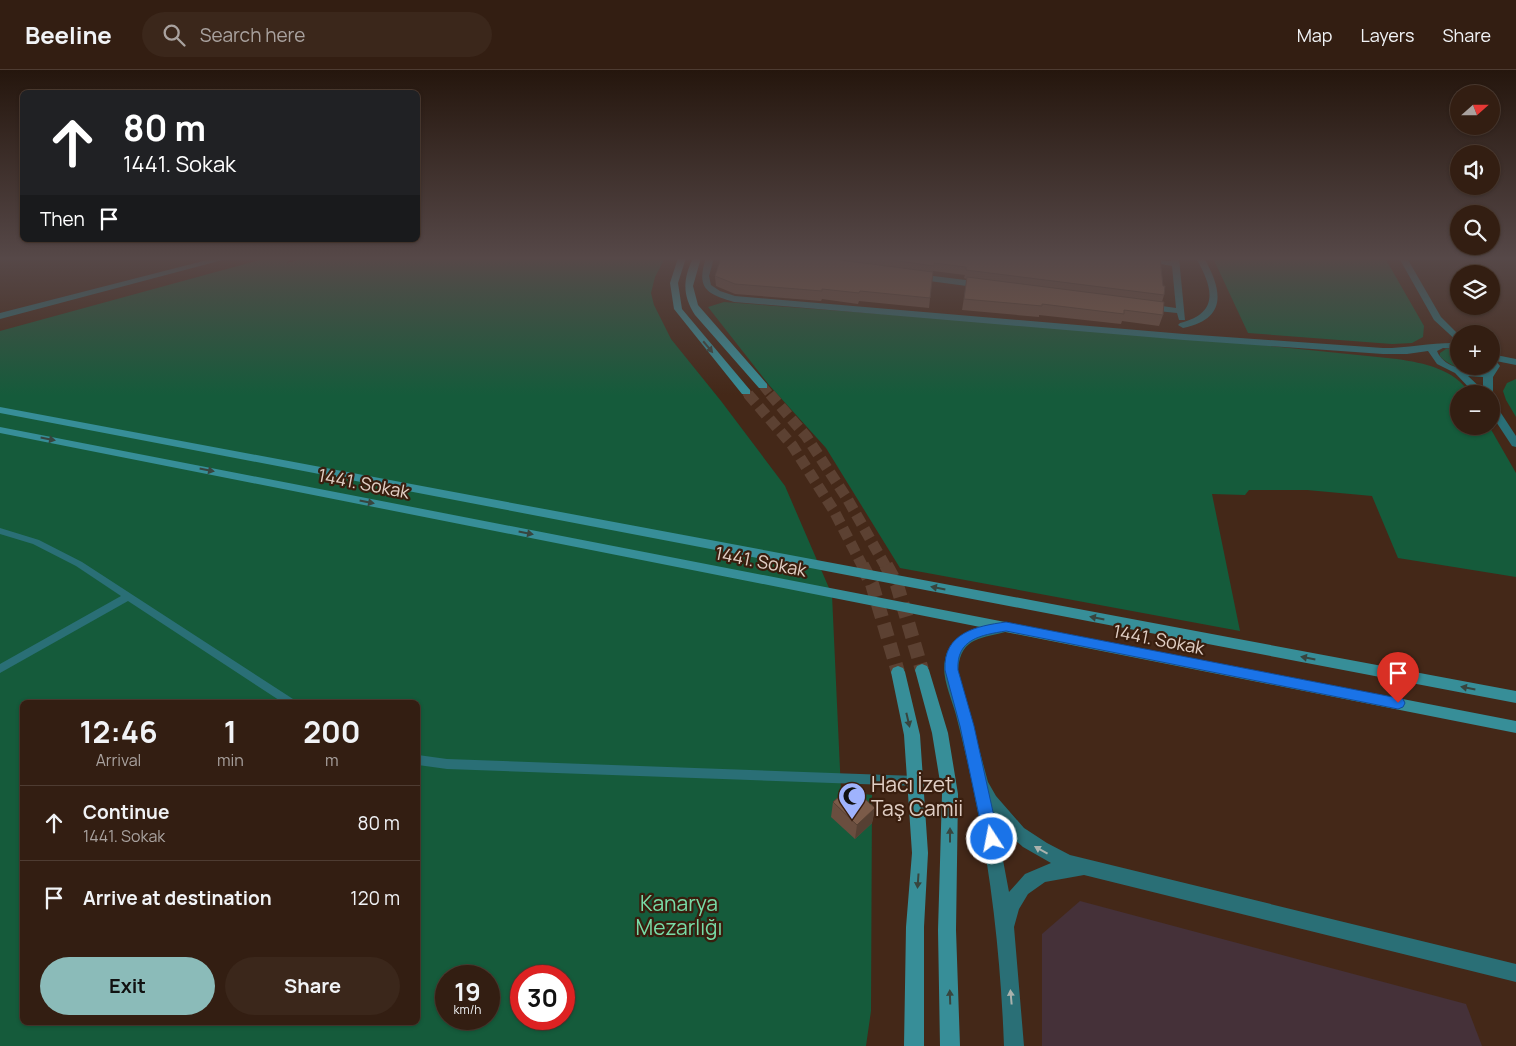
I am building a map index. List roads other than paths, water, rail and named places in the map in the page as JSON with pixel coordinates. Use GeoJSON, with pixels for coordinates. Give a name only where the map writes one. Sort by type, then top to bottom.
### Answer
{"type":"FeatureCollection","features":[{"type":"Feature","properties":{"kind":"street"},"geometry":{"type":"LineString","coordinates":[[0,316],[49,304]]}},
{"type":"Feature","properties":{"kind":"street"},"geometry":{"type":"LineString","coordinates":[[677,304],[678,309],[746,392]]}},
{"type":"Feature","properties":{"kind":"street"},"geometry":{"type":"LineString","coordinates":[[692,304],[698,313],[763,386]]}},
{"type":"Feature","properties":{"kind":"street"},"geometry":{"type":"LineString","coordinates":[[786,304],[1184,338],[1383,351],[1407,351],[1450,346]]}},
{"type":"Feature","properties":{"kind":"street"},"geometry":{"type":"LineString","coordinates":[[1180,304],[1184,338]]}},
{"type":"Feature","properties":{"kind":"street"},"geometry":{"type":"LineString","coordinates":[[1183,325],[1198,321],[1210,313],[1213,304]]}},
{"type":"Feature","properties":{"kind":"street"},"geometry":{"type":"LineString","coordinates":[[1429,304],[1437,318],[1450,331]]}},
{"type":"Feature","properties":{"kind":"street"},"geometry":{"type":"LineString","coordinates":[[1143,306],[1181,311]]}},
{"type":"Feature","properties":{"kind":"street"},"geometry":{"type":"LineString","coordinates":[[1437,318],[1438,346]]}},
{"type":"Feature","properties":{"kind":"street"},"geometry":{"type":"LineString","coordinates":[[1438,346],[1432,350],[1433,354],[1436,359],[1450,367]]}},
{"type":"Feature","properties":{"kind":"street"},"geometry":{"type":"LineString","coordinates":[[1383,351],[1423,359],[1450,368]]}},
{"type":"Feature","properties":{"kind":"street"},"geometry":{"type":"LineString","coordinates":[[1500,358],[1516,362]]}},
{"type":"Feature","properties":{"kind":"street"},"geometry":{"type":"LineString","coordinates":[[1500,368],[1516,368]]}},
{"type":"Feature","properties":{"kind":"street"},"geometry":{"type":"LineString","coordinates":[[1460,375],[1471,385]]}},
{"type":"Feature","properties":{"kind":"street","name":"1441. Sokak"},"geometry":{"type":"LineString","coordinates":[[0,410],[1516,698]]}},
{"type":"Feature","properties":{"kind":"street"},"geometry":{"type":"LineString","coordinates":[[1500,420],[1516,444]]}},
{"type":"Feature","properties":{"kind":"street","name":"1441. Sokak"},"geometry":{"type":"LineString","coordinates":[[0,430],[1516,726]]}},
{"type":"Feature","properties":{"kind":"street"},"geometry":{"type":"LineString","coordinates":[[1006,626],[982,630],[963,639],[957,646],[951,661],[951,670],[982,787],[995,857],[1005,936],[1014,1046]]}},
{"type":"Feature","properties":{"kind":"street"},"geometry":{"type":"LineString","coordinates":[[922,670],[940,733],[950,794],[947,930],[950,1046]]}},
{"type":"Feature","properties":{"kind":"street"},"geometry":{"type":"LineString","coordinates":[[898,672],[912,735],[920,853],[915,927],[914,1046]]}},
{"type":"Feature","properties":{"kind":"street"},"geometry":{"type":"LineString","coordinates":[[982,787],[998,813],[1020,837],[1052,856],[1086,869],[1516,973]]}},
{"type":"Feature","properties":{"kind":"street"},"geometry":{"type":"LineString","coordinates":[[1005,936],[1011,903],[1019,890],[1029,880],[1055,870],[1086,869]]}},
{"type":"Feature","properties":{"kind":"lane"},"geometry":{"type":"LineString","coordinates":[[0,531],[36,542],[78,564],[286,700]]}},
{"type":"Feature","properties":{"kind":"lane"},"geometry":{"type":"LineString","coordinates":[[0,669],[128,597]]}},
{"type":"Feature","properties":{"kind":"lane"},"geometry":{"type":"LineString","coordinates":[[420,760],[447,764],[916,781]]}},
{"type":"Feature","properties":{"kind":"tunnel"},"geometry":{"type":"LineString","coordinates":[[763,386],[771,396]]}},
{"type":"Feature","properties":{"kind":"tunnel"},"geometry":{"type":"LineString","coordinates":[[746,392],[749,396]]}},
{"type":"Feature","properties":{"kind":"tunnel"},"geometry":{"type":"LineString","coordinates":[[748,394],[792,445],[834,511],[863,567]]}},
{"type":"Feature","properties":{"kind":"tunnel"},"geometry":{"type":"LineString","coordinates":[[770,394],[806,436],[848,500],[886,567]]}},
{"type":"Feature","properties":{"kind":"tunnel"},"geometry":{"type":"LineString","coordinates":[[862,565],[872,584],[898,672]]}},
{"type":"Feature","properties":{"kind":"tunnel"},"geometry":{"type":"LineString","coordinates":[[886,565],[897,585],[922,670]]}},
{"type":"Feature","properties":{"kind":"place","name":"Hacı İzet Taş Camii"},"geometry":{"type":"Point","coordinates":[852,820]}},
{"type":"Feature","properties":{"kind":"park label","name":"Kanarya Mezarlığı"},"geometry":{"type":"Point","coordinates":[679,915]}}]}
